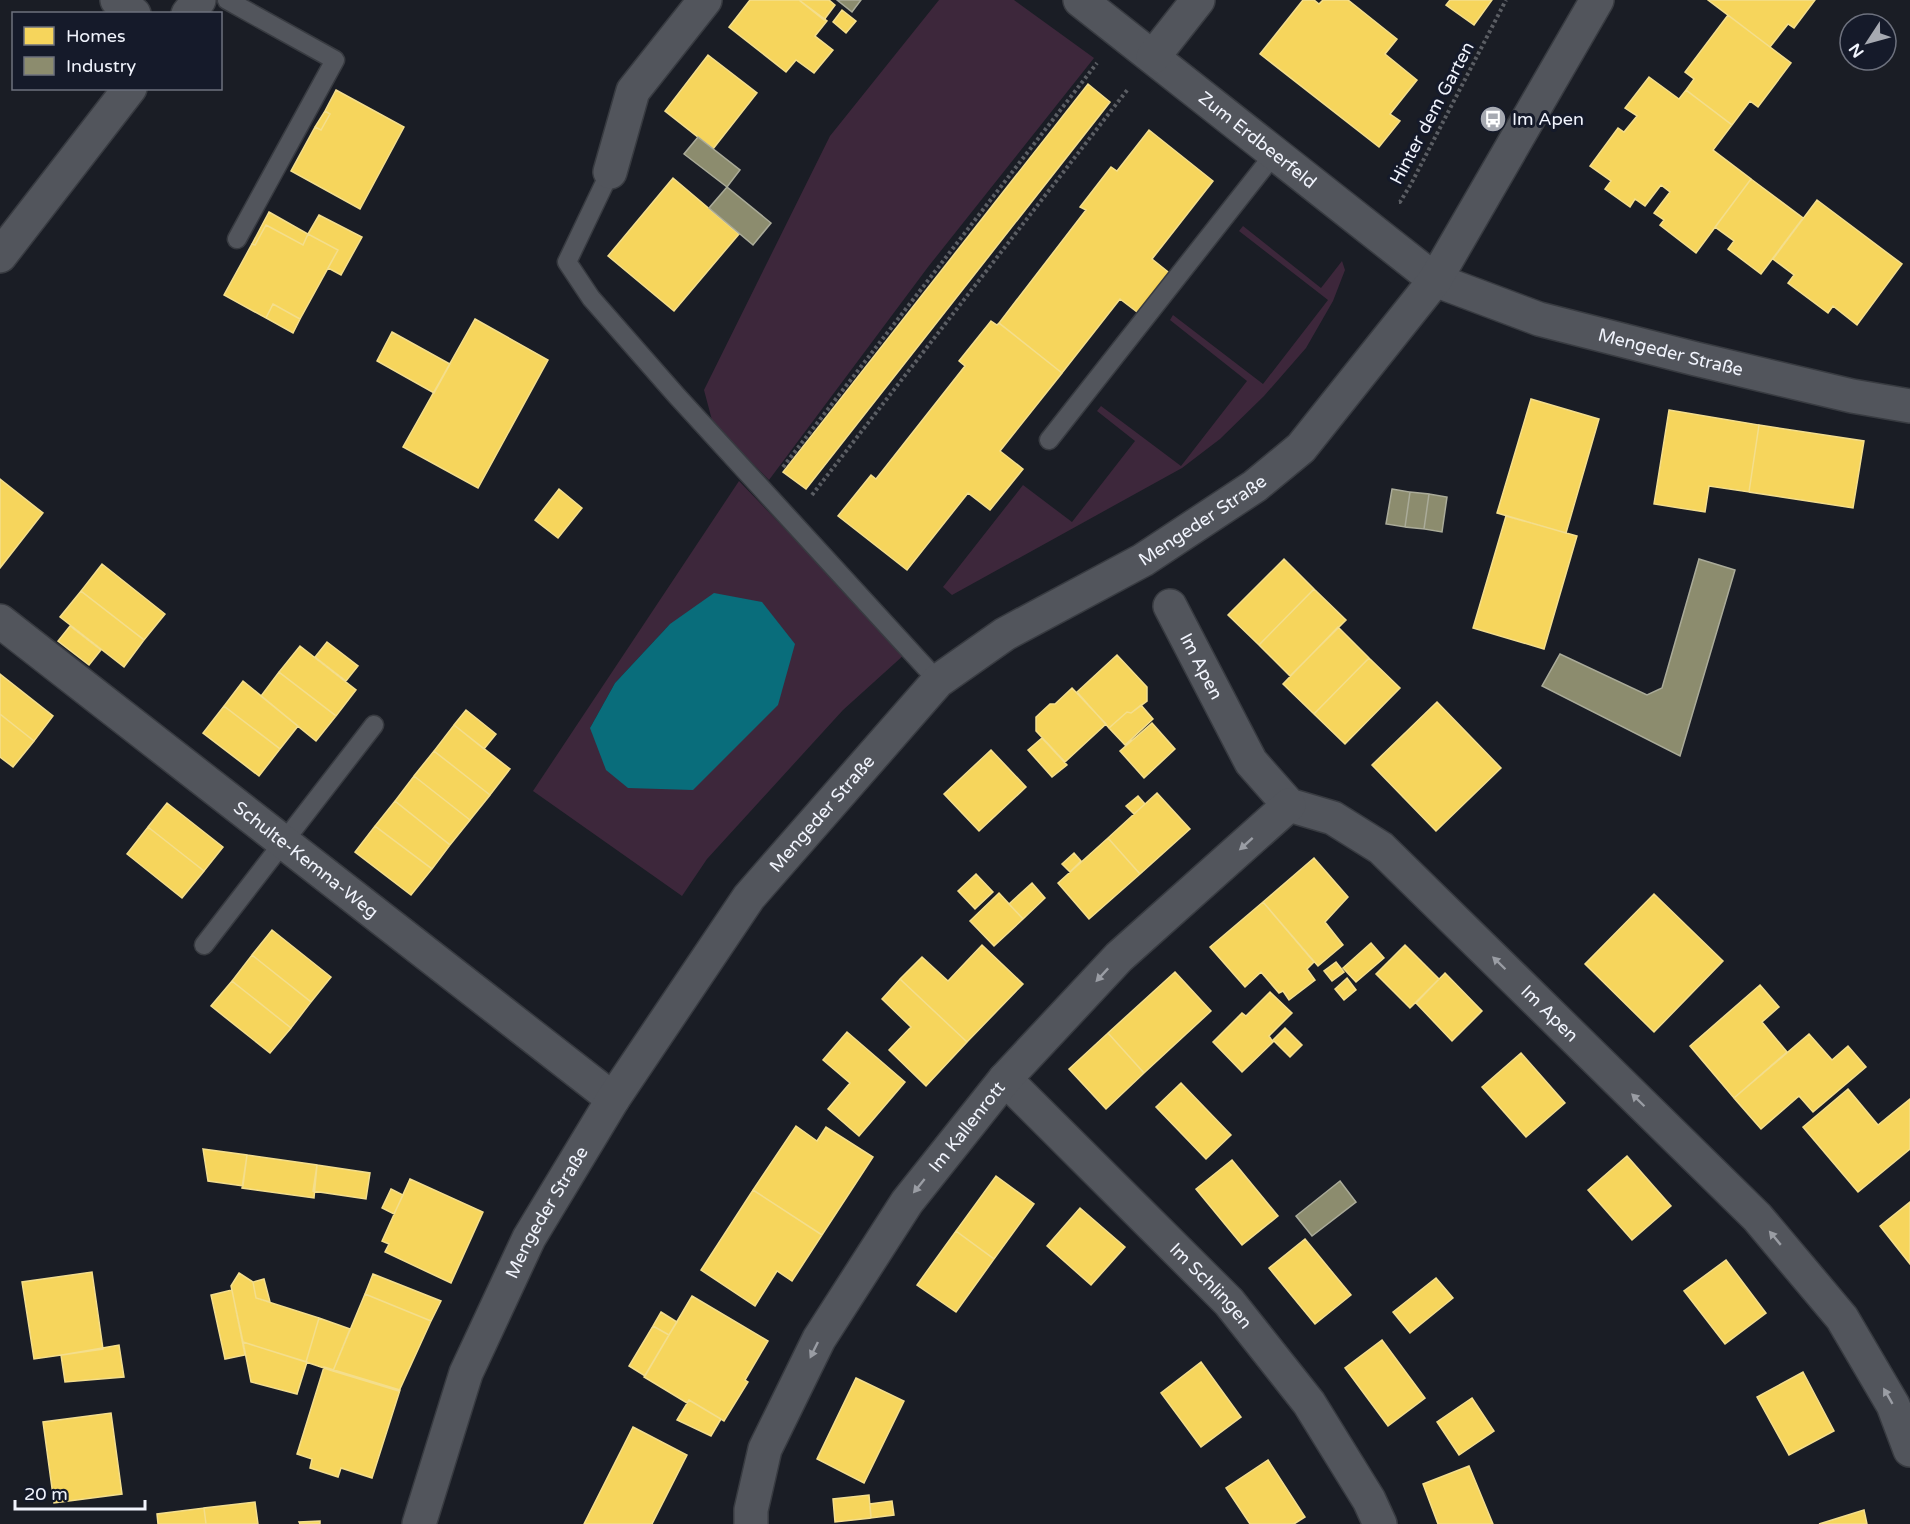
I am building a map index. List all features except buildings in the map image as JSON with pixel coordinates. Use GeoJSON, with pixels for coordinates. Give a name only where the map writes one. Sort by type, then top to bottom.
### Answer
{"type":"FeatureCollection","features":[{"type":"Feature","properties":{"kind":"street"},"geometry":{"type":"LineString","coordinates":[[117,0],[132,12]]}},
{"type":"Feature","properties":{"kind":"street"},"geometry":{"type":"LineString","coordinates":[[190,12],[199,0]]}},
{"type":"Feature","properties":{"kind":"street"},"geometry":{"type":"LineString","coordinates":[[610,172],[633,91],[705,0]]}},
{"type":"Feature","properties":{"kind":"street","name":"Zum Erdbeerfeld"},"geometry":{"type":"LineString","coordinates":[[1080,0],[1435,280]]}},
{"type":"Feature","properties":{"kind":"street"},"geometry":{"type":"LineString","coordinates":[[1153,57],[1198,0]]}},
{"type":"Feature","properties":{"kind":"street","name":"Mengeder Straße"},"geometry":{"type":"LineString","coordinates":[[419,1524],[471,1363],[529,1238],[613,1099],[749,897],[938,681],[1005,634],[1143,561],[1255,486],[1301,448],[1435,280],[1597,0]]}},
{"type":"Feature","properties":{"kind":"street"},"geometry":{"type":"LineString","coordinates":[[0,256],[128,90]]}},
{"type":"Feature","properties":{"kind":"street","name":"Mengeder Straße"},"geometry":{"type":"LineString","coordinates":[[1435,280],[1539,319],[1707,362],[1852,396],[1910,406]]}},
{"type":"Feature","properties":{"kind":"street","name":"Im Apen"},"geometry":{"type":"LineString","coordinates":[[1170,606],[1251,762],[1289,805],[1333,818],[1381,848],[1757,1217],[1842,1318],[1893,1405],[1910,1450]]}},
{"type":"Feature","properties":{"kind":"street","name":"Schulte-Kemna-Weg"},"geometry":{"type":"LineString","coordinates":[[0,621],[613,1099]]}},
{"type":"Feature","properties":{"kind":"street","name":"Im Kallenrott"},"geometry":{"type":"LineString","coordinates":[[751,1524],[750,1510],[765,1449],[819,1339],[907,1202],[1005,1079],[1119,957],[1289,805]]}},
{"type":"Feature","properties":{"kind":"street","name":"Im Schlingen"},"geometry":{"type":"LineString","coordinates":[[1005,1079],[1229,1302],[1309,1403],[1369,1500],[1380,1524]]}},
{"type":"Feature","properties":{"kind":"lane"},"geometry":{"type":"LineString","coordinates":[[227,0],[335,60],[237,239]]}},
{"type":"Feature","properties":{"kind":"lane"},"geometry":{"type":"LineString","coordinates":[[1049,440],[1275,153]]}},
{"type":"Feature","properties":{"kind":"lane"},"geometry":{"type":"LineString","coordinates":[[610,172],[567,262],[591,298],[764,492],[938,681]]}},
{"type":"Feature","properties":{"kind":"lane"},"geometry":{"type":"LineString","coordinates":[[204,945],[374,724]]}},
{"type":"Feature","properties":{"kind":"path","name":"Hinter dem Garten"},"geometry":{"type":"LineString","coordinates":[[1391,200],[1400,202],[1412,184],[1506,0]]}},
{"type":"Feature","properties":{"kind":"path"},"geometry":{"type":"LineString","coordinates":[[764,492],[1090,72]]}},
{"type":"Feature","properties":{"kind":"path"},"geometry":{"type":"LineString","coordinates":[[807,500],[1122,96]]}},
{"type":"Feature","properties":{"kind":"path"},"geometry":{"type":"LineString","coordinates":[[933,261],[939,267]]}},
{"type":"Feature","properties":{"kind":"shaded area"},"geometry":{"type":"Polygon","coordinates":[[[939,0],[1014,0],[1094,58],[928,267],[769,480],[713,424],[704,390],[830,136],[939,0]]]}},
{"type":"Feature","properties":{"kind":"shaded area"},"geometry":{"type":"Polygon","coordinates":[[[1243,226],[1321,288],[1342,261],[1345,270],[1333,301],[1306,348],[1264,396],[1220,439],[1182,468],[952,595],[943,587],[1023,485],[1072,522],[1135,441],[1097,411],[1101,406],[1181,466],[1247,381],[1170,320],[1173,315],[1263,384],[1328,300],[1239,231],[1243,226]]]}},
{"type":"Feature","properties":{"kind":"shaded area"},"geometry":{"type":"Polygon","coordinates":[[[739,481],[905,654],[843,710],[707,859],[682,896],[533,791],[739,481]],[[670,624],[615,683],[590,728],[670,624]]]}},
{"type":"Feature","properties":{"kind":"water"},"geometry":{"type":"Polygon","coordinates":[[[714,593],[762,602],[795,644],[778,705],[693,790],[628,788],[606,770],[590,728],[615,683],[670,624],[714,593]]]}},
{"type":"Feature","properties":{"kind":"place","name":"Im Apen"},"geometry":{"type":"Point","coordinates":[1493,119]}}]}
